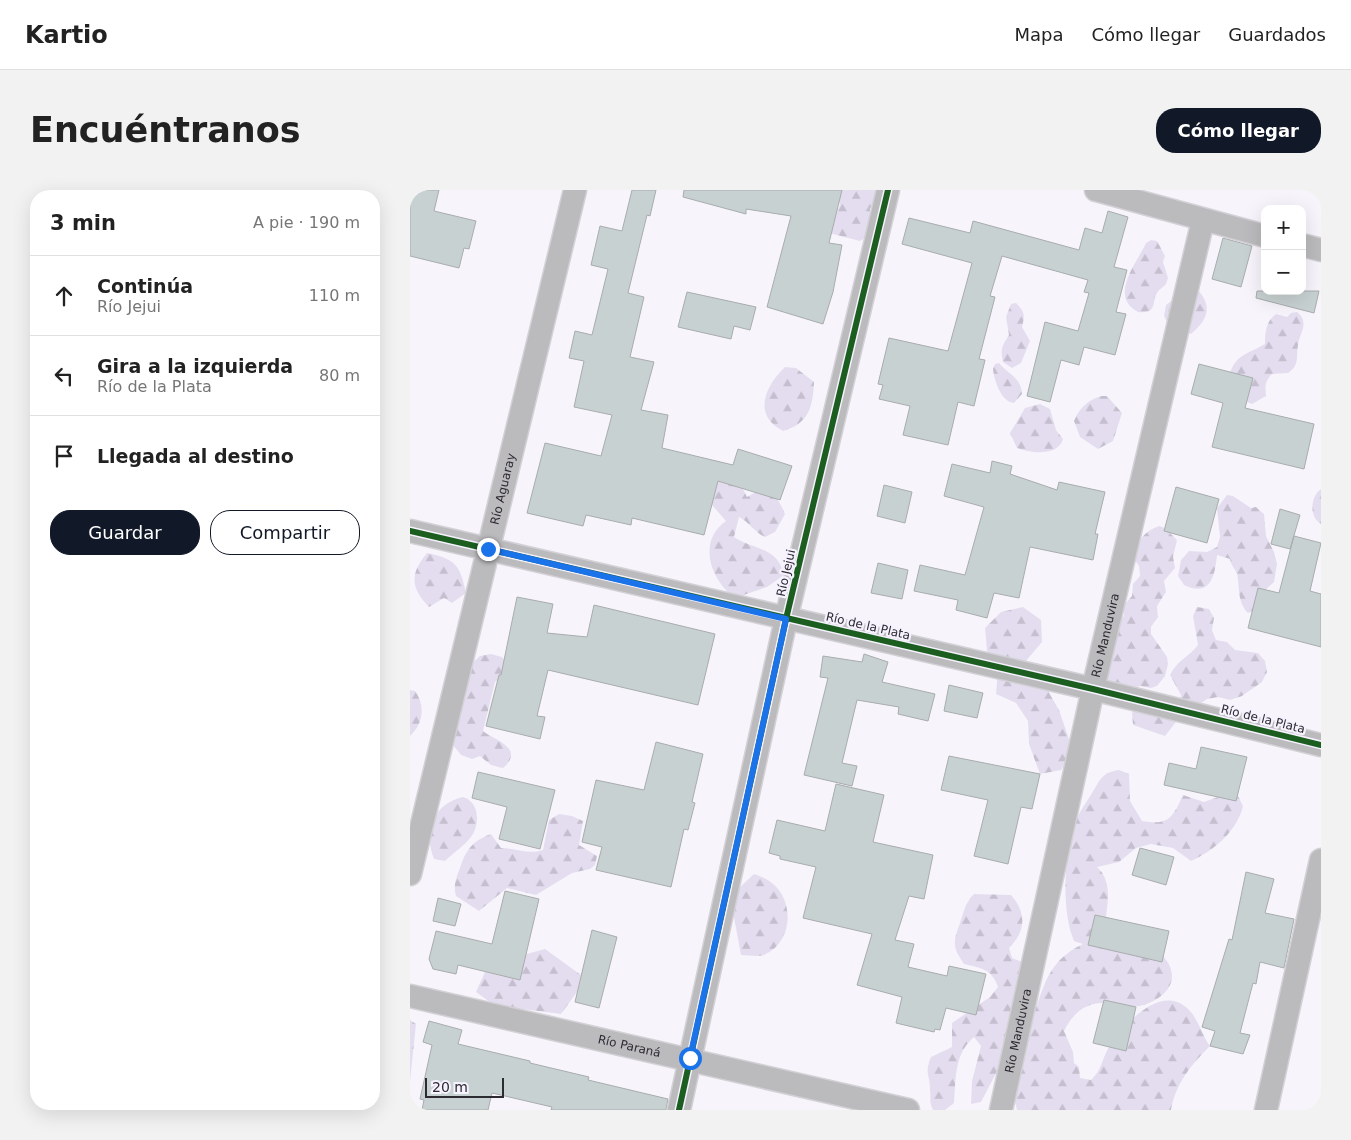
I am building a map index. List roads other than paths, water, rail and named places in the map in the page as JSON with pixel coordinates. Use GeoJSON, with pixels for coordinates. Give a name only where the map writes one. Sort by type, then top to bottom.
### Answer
{"type":"FeatureCollection","features":[{"type":"Feature","properties":{"kind":"street","name":"Río Aguaray"},"geometry":{"type":"LineString","coordinates":[[410,874],[575,190]]}},
{"type":"Feature","properties":{"kind":"street","name":"Río Jejui"},"geometry":{"type":"LineString","coordinates":[[679,1110],[786,619],[888,190]]}},
{"type":"Feature","properties":{"kind":"street"},"geometry":{"type":"LineString","coordinates":[[1096,190],[1261,235]]}},
{"type":"Feature","properties":{"kind":"street","name":"Río Manduvira"},"geometry":{"type":"LineString","coordinates":[[1001,1110],[1093,689],[1203,220]]}},
{"type":"Feature","properties":{"kind":"street"},"geometry":{"type":"LineString","coordinates":[[1306,246],[1321,250]]}},
{"type":"Feature","properties":{"kind":"street","name":"Río de la Plata"},"geometry":{"type":"LineString","coordinates":[[410,531],[1093,689],[1321,745]]}},
{"type":"Feature","properties":{"kind":"street"},"geometry":{"type":"LineString","coordinates":[[1266,1110],[1321,860]]}},
{"type":"Feature","properties":{"kind":"street","name":"Río Paraná"},"geometry":{"type":"LineString","coordinates":[[410,996],[690,1058],[908,1110]]}}]}
